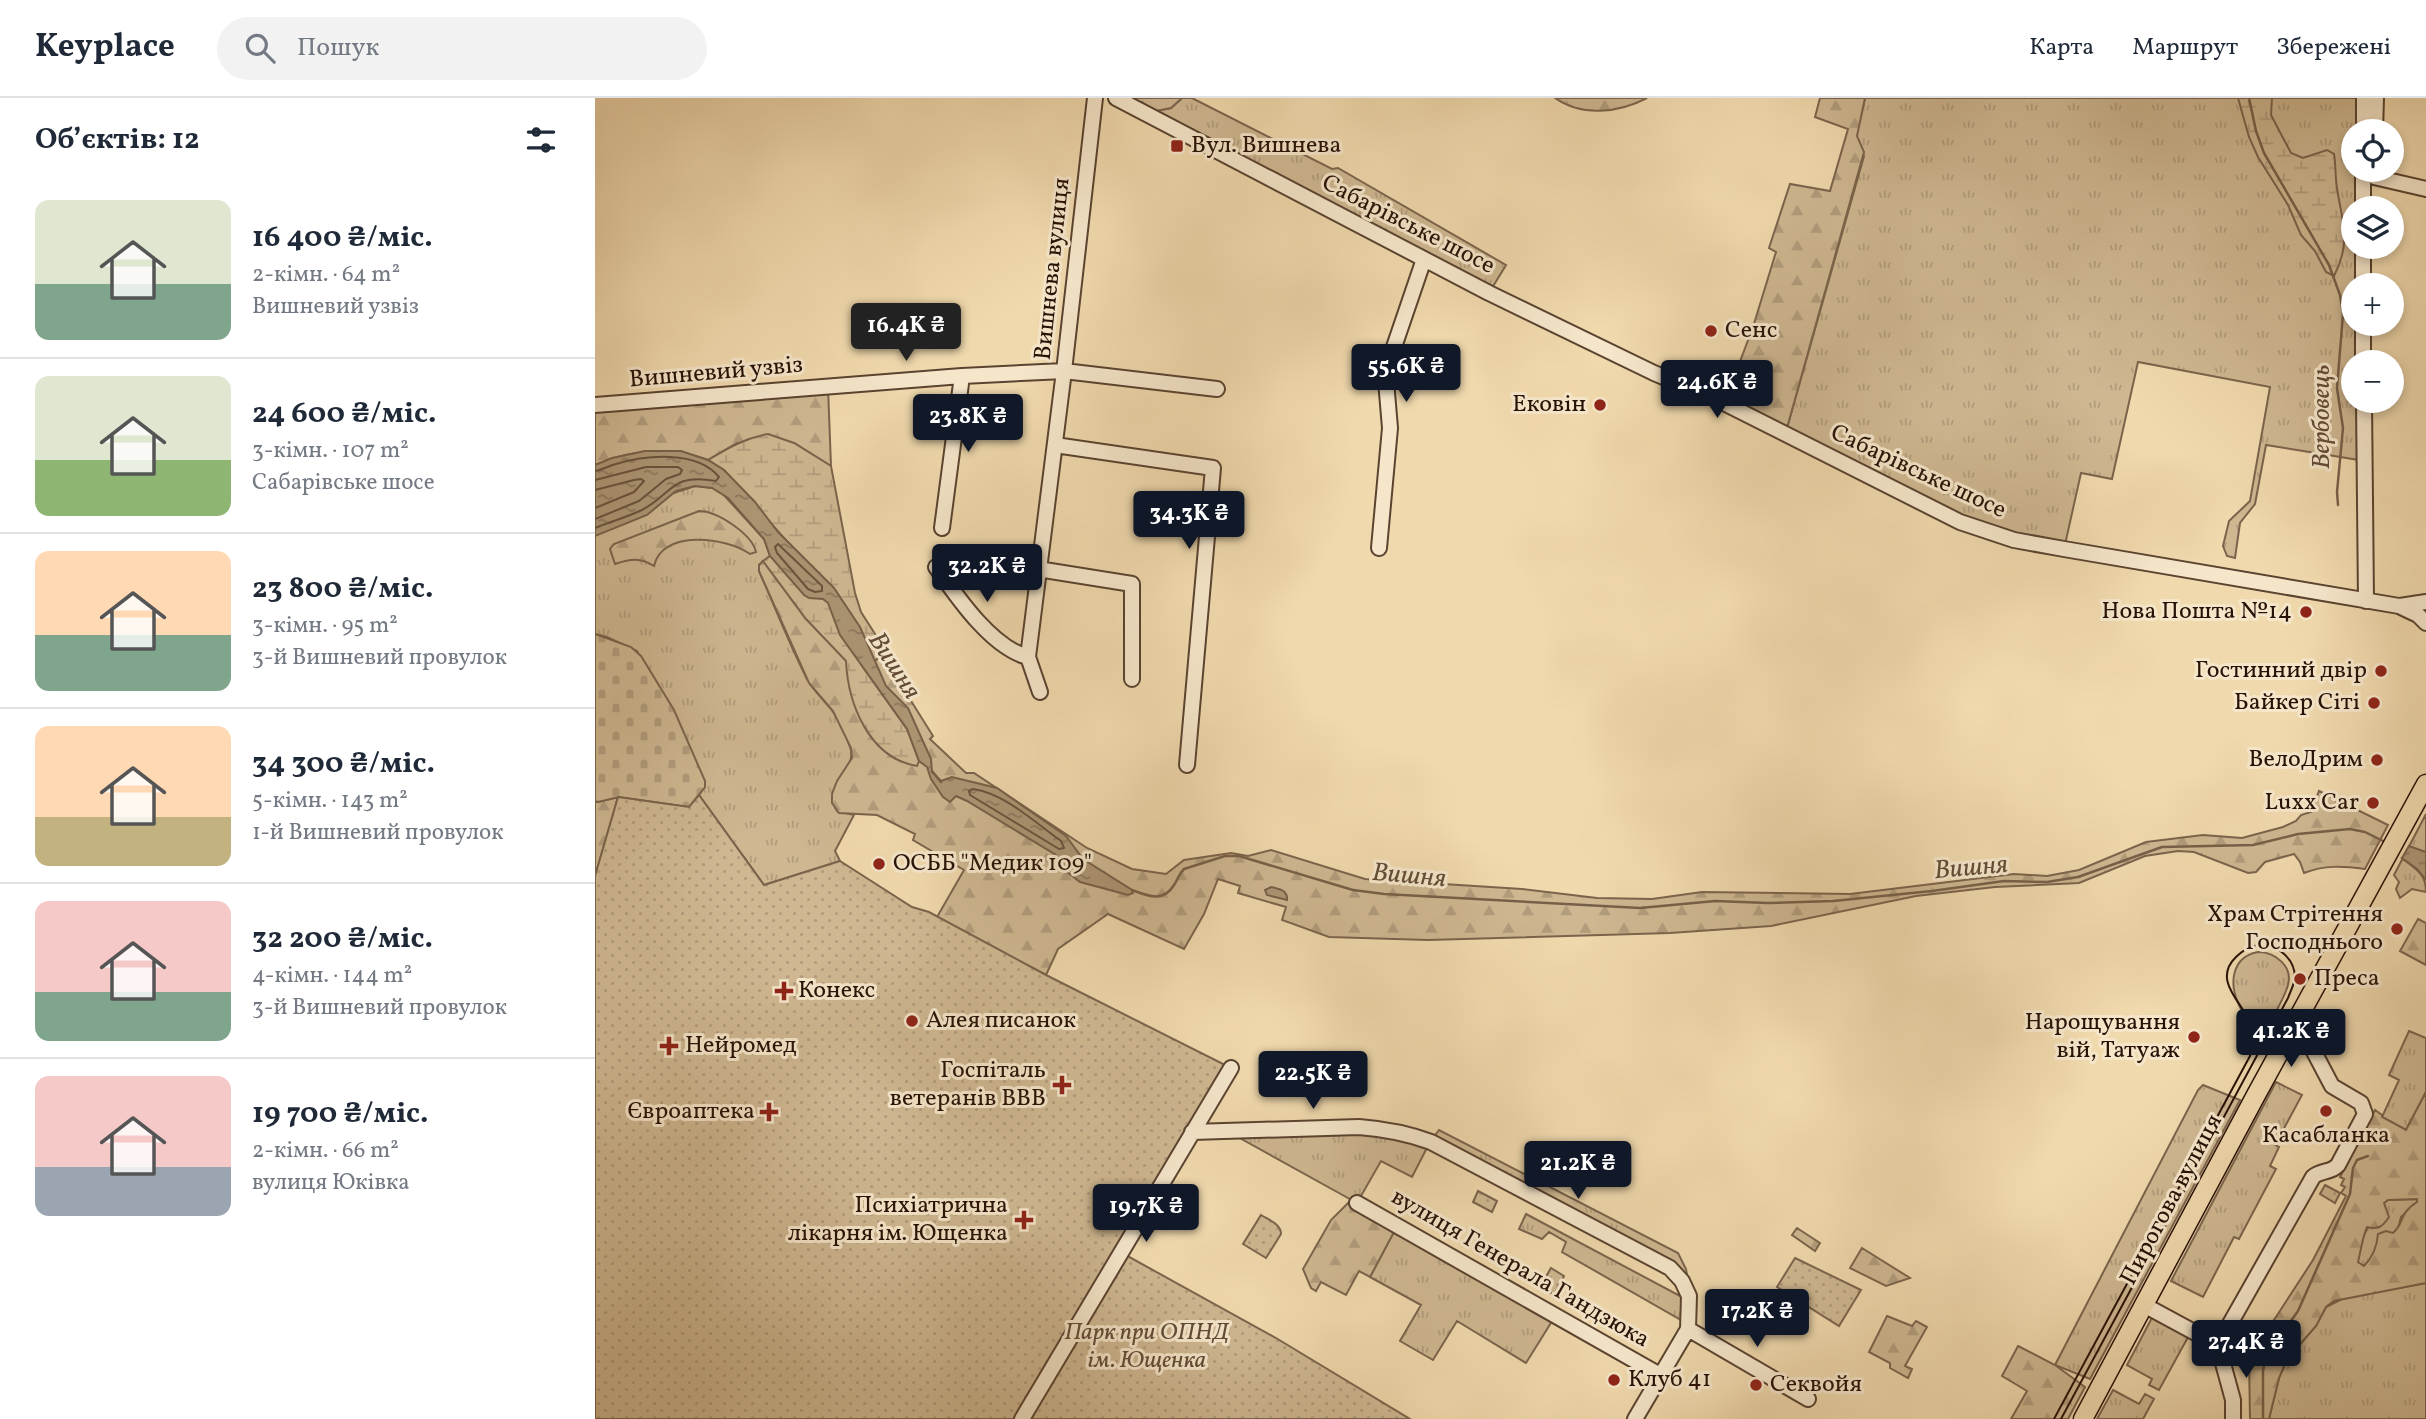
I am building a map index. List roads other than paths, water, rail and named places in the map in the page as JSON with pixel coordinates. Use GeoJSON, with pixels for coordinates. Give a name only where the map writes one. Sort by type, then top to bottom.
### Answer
{"type":"FeatureCollection","features":[{"type":"Feature","properties":{"kind":"main road","name":"Пирогова вулиця"},"geometry":{"type":"LineString","coordinates":[[2083,1419],[2426,784]]}},
{"type":"Feature","properties":{"kind":"street","name":"Вишнева вулиця"},"geometry":{"type":"LineString","coordinates":[[1040,692],[1028,657],[1065,371],[1094,98]]}},
{"type":"Feature","properties":{"kind":"street","name":"Сабарівське шосе"},"geometry":{"type":"LineString","coordinates":[[1116,98],[1489,293],[1654,373],[1716,399],[1980,529],[2014,540],[2064,550],[2399,606],[2424,614]]}},
{"type":"Feature","properties":{"kind":"street"},"geometry":{"type":"LineString","coordinates":[[2364,98],[2364,119]]}},
{"type":"Feature","properties":{"kind":"street"},"geometry":{"type":"LineString","coordinates":[[2375,119],[2376,98]]}},
{"type":"Feature","properties":{"kind":"street"},"geometry":{"type":"LineString","coordinates":[[2396,182],[2426,189]]}},
{"type":"Feature","properties":{"kind":"street"},"geometry":{"type":"LineString","coordinates":[[1379,548],[1391,428],[1386,381],[1394,347],[1424,259]]}},
{"type":"Feature","properties":{"kind":"street","name":"Вишневий узвіз"},"geometry":{"type":"LineString","coordinates":[[595,405],[962,376],[1065,371],[1217,389]]}},
{"type":"Feature","properties":{"kind":"street"},"geometry":{"type":"LineString","coordinates":[[942,528],[962,376]]}},
{"type":"Feature","properties":{"kind":"street"},"geometry":{"type":"LineString","coordinates":[[2364,413],[2366,601]]}},
{"type":"Feature","properties":{"kind":"street"},"geometry":{"type":"LineString","coordinates":[[1055,444],[1213,468],[1187,765]]}},
{"type":"Feature","properties":{"kind":"street"},"geometry":{"type":"LineString","coordinates":[[936,567],[958,598],[985,628],[1014,654],[1028,657]]}},
{"type":"Feature","properties":{"kind":"street"},"geometry":{"type":"LineString","coordinates":[[1038,569],[1132,584],[1132,679]]}},
{"type":"Feature","properties":{"kind":"street"},"geometry":{"type":"LineString","coordinates":[[2233,1419],[2231,1392],[2218,1345],[2313,1177],[2336,1168],[2365,1114],[2361,1102],[2332,1086],[2312,1048],[2293,1026]]}},
{"type":"Feature","properties":{"kind":"street"},"geometry":{"type":"LineString","coordinates":[[1022,1419],[1231,1068]]}},
{"type":"Feature","properties":{"kind":"street"},"geometry":{"type":"LineString","coordinates":[[1192,1132],[1359,1127],[1396,1131],[1431,1142],[1674,1272],[1689,1296],[1688,1329],[1635,1419]]}},
{"type":"Feature","properties":{"kind":"street","name":"вулиця Генерала Гандзюка"},"geometry":{"type":"LineString","coordinates":[[1357,1203],[1660,1375]]}},
{"type":"Feature","properties":{"kind":"street"},"geometry":{"type":"LineString","coordinates":[[2144,1305],[2218,1345]]}},
{"type":"Feature","properties":{"kind":"street"},"geometry":{"type":"LineString","coordinates":[[1688,1329],[1808,1399]]}},
{"type":"Feature","properties":{"kind":"water"},"geometry":{"type":"Polygon","coordinates":[[[645,451],[681,451],[708,460],[724,470],[755,502],[778,532],[834,588],[860,627],[886,686],[908,708],[931,759],[932,772],[941,781],[952,777],[997,788],[1066,836],[1083,859],[1133,893],[1128,895],[1080,882],[1067,872],[1056,855],[967,801],[956,796],[950,802],[943,797],[931,779],[927,767],[919,761],[907,729],[840,635],[828,603],[823,599],[804,595],[770,556],[764,539],[728,498],[712,488],[695,486],[676,491],[647,515],[595,536],[595,465],[612,458],[645,451]]]}},
{"type":"Feature","properties":{"kind":"water"},"geometry":{"type":"Polygon","coordinates":[[[2409,846],[2426,852],[2426,880],[2402,858],[2409,846]]]}},
{"type":"Feature","properties":{"kind":"water"},"geometry":{"type":"Polygon","coordinates":[[[1271,887],[1284,892],[1287,900],[1267,895],[1265,890],[1271,887]]]}},
{"type":"Feature","properties":{"kind":"waterway","name":"Вербовець"},"geometry":{"type":"LineString","coordinates":[[2249,98],[2264,153],[2329,265],[2340,295],[2343,314],[2337,388],[2343,428],[2338,505]]}},
{"type":"Feature","properties":{"kind":"waterway","name":"Вишня"},"geometry":{"type":"LineString","coordinates":[[932,771],[941,782]]}},
{"type":"Feature","properties":{"kind":"waterway","name":"Вишня"},"geometry":{"type":"LineString","coordinates":[[1132,890],[1149,896],[1160,896],[1170,891],[1184,869],[1225,856],[1239,856],[1353,890],[1384,894],[1640,908],[1715,901],[1833,901],[2004,881],[2047,882],[2078,877],[2162,847],[2253,845],[2298,834],[2350,829],[2365,832],[2385,842]]}},
{"type":"Feature","properties":{"kind":"waterway"},"geometry":{"type":"LineString","coordinates":[[2263,1419],[2263,1371],[2266,1356],[2298,1311],[2350,1194],[2353,1168],[2357,1160],[2368,1156]]}},
{"type":"Feature","properties":{"kind":"tram line"},"geometry":{"type":"LineString","coordinates":[[2054,1419],[2250,1056],[2254,1032],[2228,985],[2229,966],[2238,955],[2251,947],[2262,945],[2276,948],[2287,957],[2294,970],[2295,978],[2288,998],[2061,1419]]}},
{"type":"Feature","properties":{"kind":"place","name":"Вул. Вишнева"},"geometry":{"type":"Point","coordinates":[1177,146]}},
{"type":"Feature","properties":{"kind":"place","name":"Сенс"},"geometry":{"type":"Point","coordinates":[1711,331]}},
{"type":"Feature","properties":{"kind":"place","name":"Ековін"},"geometry":{"type":"Point","coordinates":[1600,405]}},
{"type":"Feature","properties":{"kind":"place","name":"Нова Пошта №14"},"geometry":{"type":"Point","coordinates":[2306,612]}},
{"type":"Feature","properties":{"kind":"place","name":"Гостинний двір"},"geometry":{"type":"Point","coordinates":[2381,671]}},
{"type":"Feature","properties":{"kind":"place","name":"Байкер Сіті"},"geometry":{"type":"Point","coordinates":[2374,703]}},
{"type":"Feature","properties":{"kind":"place","name":"ВелоДрим"},"geometry":{"type":"Point","coordinates":[2377,760]}},
{"type":"Feature","properties":{"kind":"place","name":"Luxx Car"},"geometry":{"type":"Point","coordinates":[2373,803]}},
{"type":"Feature","properties":{"kind":"place","name":"ОСББ \"Медик 109\""},"geometry":{"type":"Point","coordinates":[879,864]}},
{"type":"Feature","properties":{"kind":"place","name":"Храм Стрітення Господнього"},"geometry":{"type":"Point","coordinates":[2397,929]}},
{"type":"Feature","properties":{"kind":"place","name":"Преса"},"geometry":{"type":"Point","coordinates":[2300,979]}},
{"type":"Feature","properties":{"kind":"place","name":"Конекс"},"geometry":{"type":"Point","coordinates":[784,991]}},
{"type":"Feature","properties":{"kind":"place","name":"Алея писанок"},"geometry":{"type":"Point","coordinates":[912,1021]}},
{"type":"Feature","properties":{"kind":"place","name":"Нарощування вій, Татуаж"},"geometry":{"type":"Point","coordinates":[2194,1037]}},
{"type":"Feature","properties":{"kind":"place","name":"Нейромед"},"geometry":{"type":"Point","coordinates":[669,1046]}},
{"type":"Feature","properties":{"kind":"place","name":"Госпіталь ветеранів ВВВ"},"geometry":{"type":"Point","coordinates":[1062,1085]}},
{"type":"Feature","properties":{"kind":"place","name":"Касабланка"},"geometry":{"type":"Point","coordinates":[2326,1111]}},
{"type":"Feature","properties":{"kind":"place","name":"Євроаптека"},"geometry":{"type":"Point","coordinates":[769,1112]}},
{"type":"Feature","properties":{"kind":"place","name":"Психіатрична лікарня ім. Ющенка"},"geometry":{"type":"Point","coordinates":[1024,1220]}},
{"type":"Feature","properties":{"kind":"place","name":"Клуб 41"},"geometry":{"type":"Point","coordinates":[1614,1380]}},
{"type":"Feature","properties":{"kind":"place","name":"Секвойя"},"geometry":{"type":"Point","coordinates":[1756,1385]}},
{"type":"Feature","properties":{"kind":"park label","name":"Парк при ОПНД ім. Ющенка"},"geometry":{"type":"Point","coordinates":[1147,1347]}}]}
